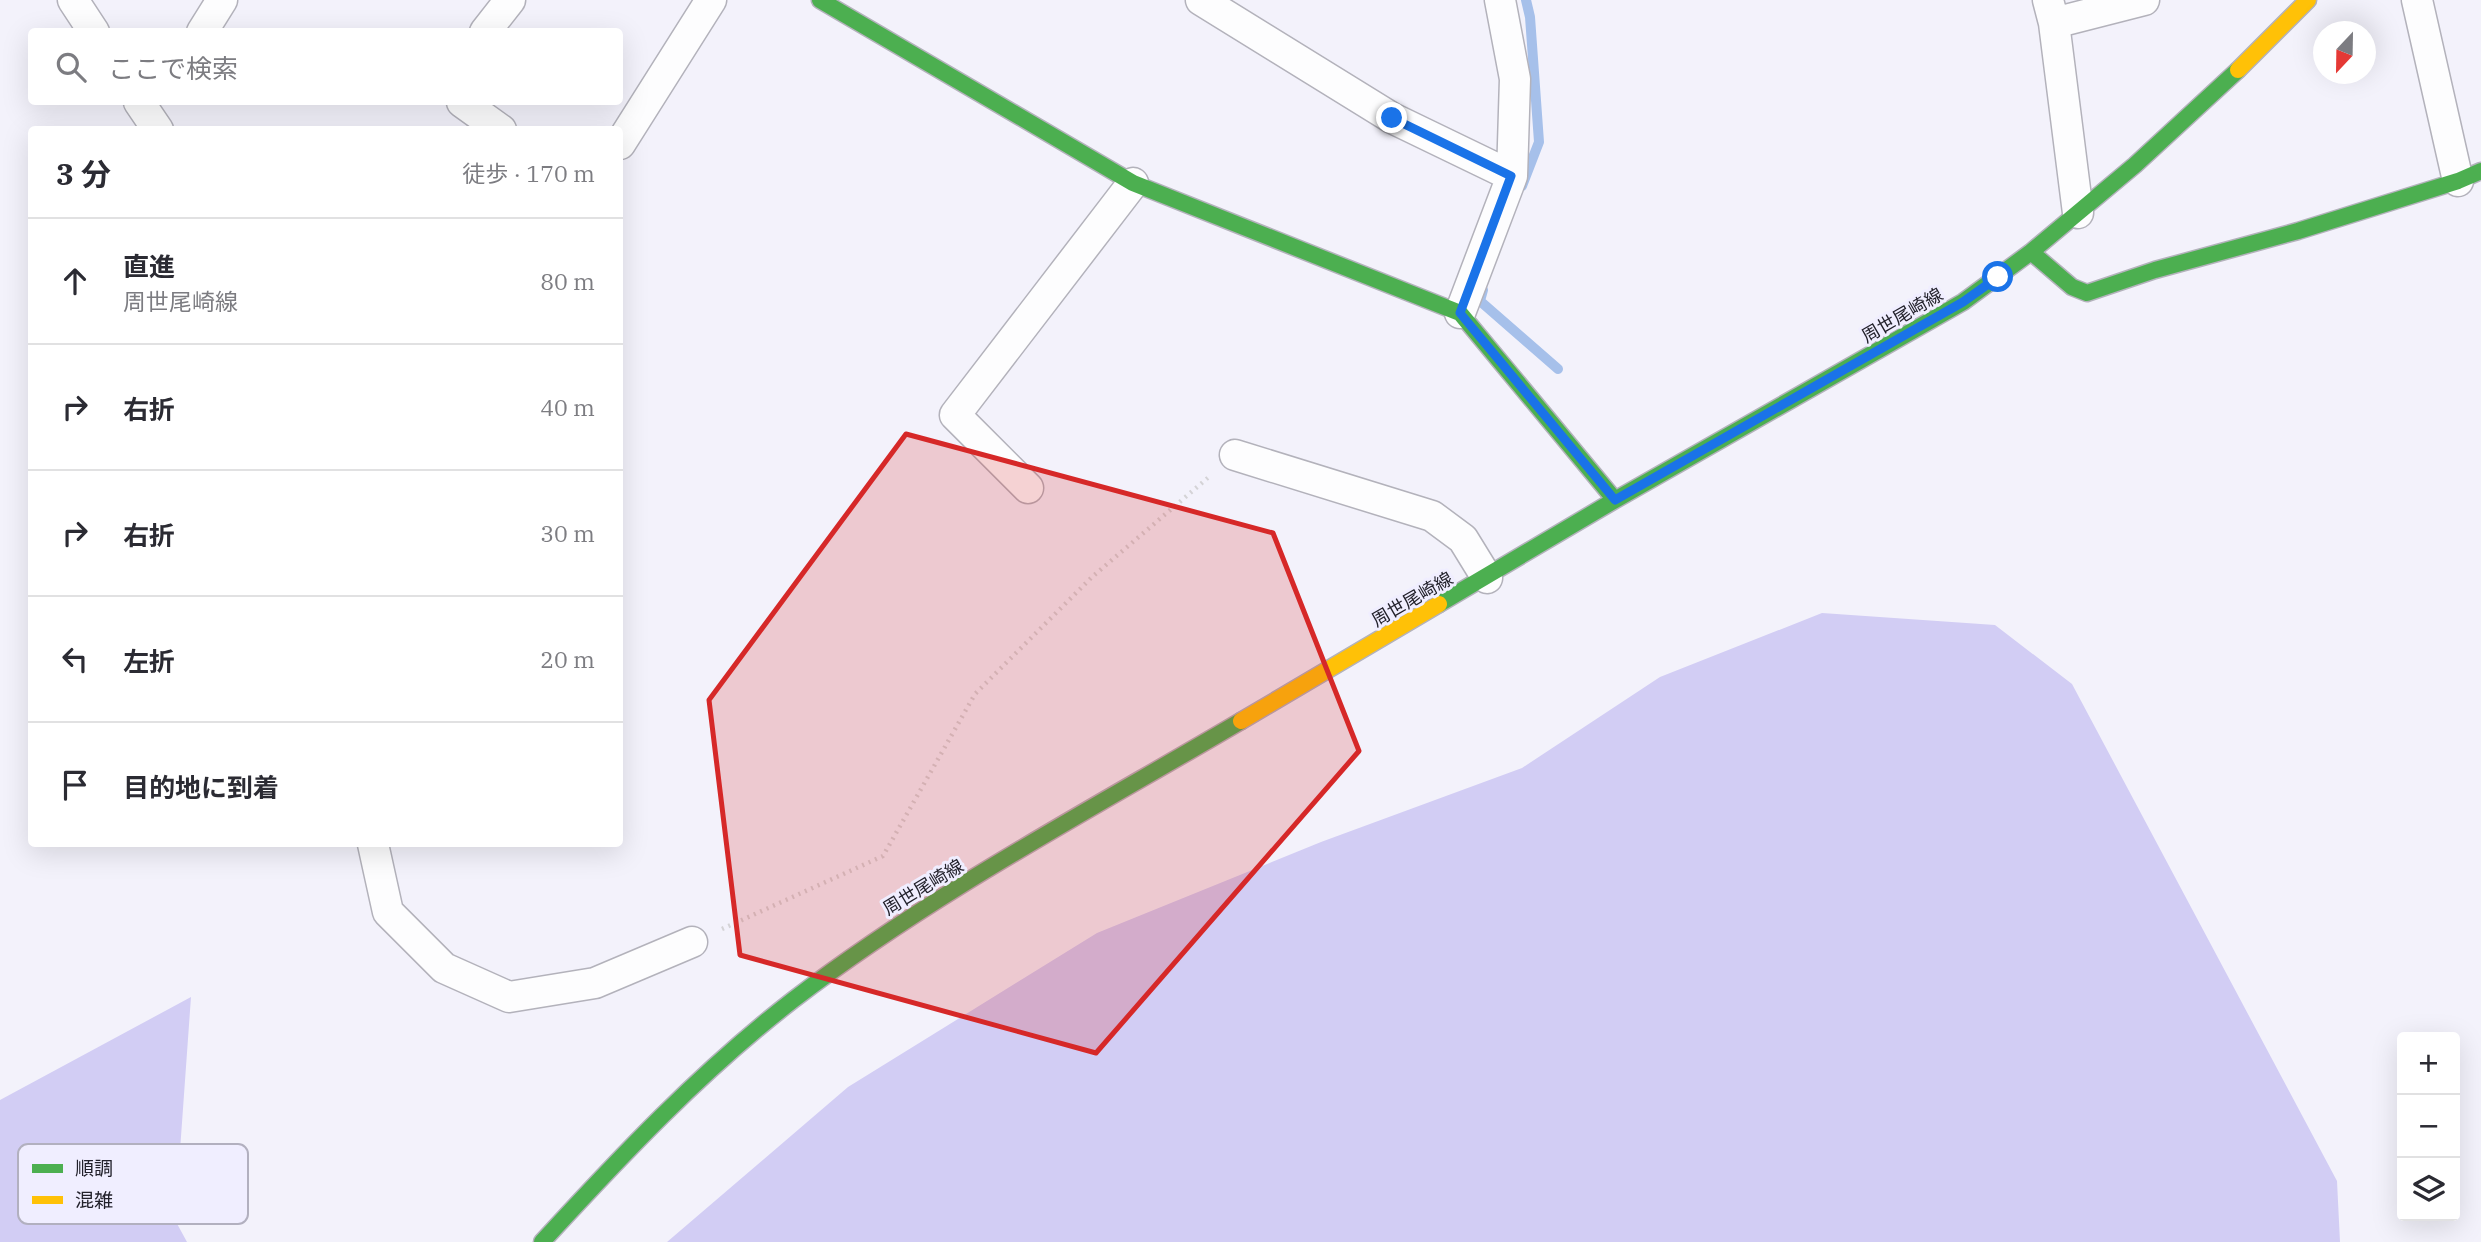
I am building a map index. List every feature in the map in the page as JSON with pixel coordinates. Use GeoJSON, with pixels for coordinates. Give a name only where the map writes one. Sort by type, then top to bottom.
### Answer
{"type":"FeatureCollection","features":[{"type":"Feature","properties":{"kind":"main road"},"geometry":{"type":"LineString","coordinates":[[820,0],[1133,183],[1460,313],[1615,500]]}},
{"type":"Feature","properties":{"kind":"main road","name":"周世尾崎線"},"geometry":{"type":"LineString","coordinates":[[542,1242],[660,1117],[706,1075],[874,940],[1615,500],[1963,302],[2031,251],[2135,165],[2252,57],[2308,0]]}},
{"type":"Feature","properties":{"kind":"main road"},"geometry":{"type":"LineString","coordinates":[[2031,251],[2072,287],[2087,293],[2155,270],[2298,231],[2469,176]]}},
{"type":"Feature","properties":{"kind":"street"},"geometry":{"type":"LineString","coordinates":[[73,0],[91,28]]}},
{"type":"Feature","properties":{"kind":"street"},"geometry":{"type":"LineString","coordinates":[[204,28],[222,0]]}},
{"type":"Feature","properties":{"kind":"street"},"geometry":{"type":"LineString","coordinates":[[488,28],[510,0]]}},
{"type":"Feature","properties":{"kind":"street"},"geometry":{"type":"LineString","coordinates":[[623,139],[711,0]]}},
{"type":"Feature","properties":{"kind":"street"},"geometry":{"type":"LineString","coordinates":[[1200,0],[1392,118],[1511,176]]}},
{"type":"Feature","properties":{"kind":"street"},"geometry":{"type":"LineString","coordinates":[[1460,313],[1511,176],[1515,79],[1500,0]]}},
{"type":"Feature","properties":{"kind":"street"},"geometry":{"type":"LineString","coordinates":[[2078,213],[2051,11],[2144,0]]}},
{"type":"Feature","properties":{"kind":"street"},"geometry":{"type":"LineString","coordinates":[[2417,0],[2469,176]]}},
{"type":"Feature","properties":{"kind":"street"},"geometry":{"type":"LineString","coordinates":[[466,105],[495,126]]}},
{"type":"Feature","properties":{"kind":"street"},"geometry":{"type":"LineString","coordinates":[[1028,488],[956,415],[1133,183]]}},
{"type":"Feature","properties":{"kind":"street"},"geometry":{"type":"LineString","coordinates":[[1235,455],[1432,516],[1463,539],[1487,578]]}},
{"type":"Feature","properties":{"kind":"street"},"geometry":{"type":"LineString","coordinates":[[374,847],[388,912],[444,968],[509,997],[595,983],[692,942]]}},
{"type":"Feature","properties":{"kind":"path"},"geometry":{"type":"LineString","coordinates":[[692,942],[883,856],[975,694],[1092,577],[1235,455]]}},
{"type":"Feature","properties":{"kind":"highlighted area"},"geometry":{"type":"Polygon","coordinates":[[[906,434],[1273,533],[1359,751],[1096,1053],[740,955],[709,700],[906,434]]]}},
{"type":"Feature","properties":{"kind":"shaded area"},"geometry":{"type":"Polygon","coordinates":[[[1822,613],[1995,625],[2072,684],[2337,1181],[2340,1242],[667,1242],[848,1087],[1097,933],[1321,842],[1522,768],[1660,677],[1822,613]]]}},
{"type":"Feature","properties":{"kind":"shaded area"},"geometry":{"type":"Polygon","coordinates":[[[191,997],[180,1144],[18,1144],[18,1224],[177,1224],[187,1242],[0,1242],[0,1100],[191,997]]]}},
{"type":"Feature","properties":{"kind":"waterway"},"geometry":{"type":"LineString","coordinates":[[1522,186],[1539,142],[1530,17],[1526,0]]}},
{"type":"Feature","properties":{"kind":"waterway"},"geometry":{"type":"LineString","coordinates":[[1483,290],[1480,301],[1558,369]]}},
{"type":"Feature","properties":{"kind":"traffic: fast"},"geometry":{"type":"LineString","coordinates":[[820,0],[1133,183],[1460,313],[1615,500]]}},
{"type":"Feature","properties":{"kind":"traffic: fast"},"geometry":{"type":"LineString","coordinates":[[1439,604],[1615,500],[1963,302],[2031,252],[2135,165],[2238,70]]}},
{"type":"Feature","properties":{"kind":"traffic: fast"},"geometry":{"type":"LineString","coordinates":[[2031,252],[2072,287],[2087,293],[2155,270],[2298,231],[2458,181],[2481,171]]}},
{"type":"Feature","properties":{"kind":"traffic: fast"},"geometry":{"type":"LineString","coordinates":[[542,1242],[694,1086],[793,1000],[846,961],[956,888],[1241,721]]}},
{"type":"Feature","properties":{"kind":"traffic: slow"},"geometry":{"type":"LineString","coordinates":[[2238,70],[2308,0]]}},
{"type":"Feature","properties":{"kind":"traffic: slow"},"geometry":{"type":"LineString","coordinates":[[1241,721],[1439,604]]}},
{"type":"Feature","properties":{"kind":"route"},"geometry":{"type":"LineString","coordinates":[[1392,118],[1511,176],[1460,313],[1615,500],[1963,302],[1998,277]]}}]}
